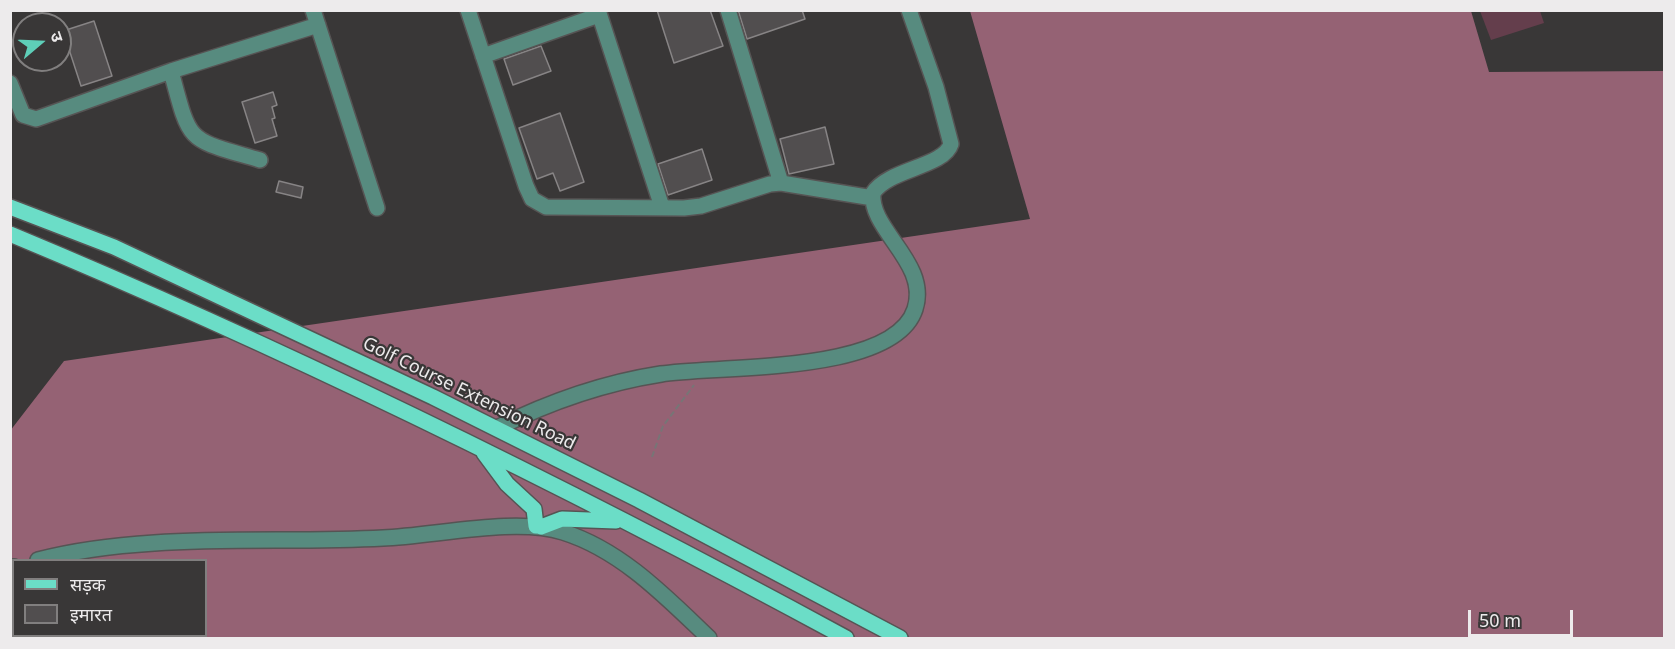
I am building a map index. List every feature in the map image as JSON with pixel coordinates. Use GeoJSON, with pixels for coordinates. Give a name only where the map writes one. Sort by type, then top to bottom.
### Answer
{"type":"FeatureCollection","features":[{"type":"Feature","properties":{"kind":"main road","name":"Golf Course Extension Road"},"geometry":{"type":"LineString","coordinates":[[10,207],[114,247],[498,428],[704,534],[900,639]]}},
{"type":"Feature","properties":{"kind":"main road"},"geometry":{"type":"LineString","coordinates":[[10,234],[103,272],[300,362],[482,450],[625,521],[846,639]]}},
{"type":"Feature","properties":{"kind":"main road"},"geometry":{"type":"LineString","coordinates":[[300,362],[311,339]]}},
{"type":"Feature","properties":{"kind":"main road"},"geometry":{"type":"LineString","coordinates":[[482,450],[507,484],[534,509],[539,526],[570,519],[625,521]]}},
{"type":"Feature","properties":{"kind":"main road"},"geometry":{"type":"LineString","coordinates":[[692,556],[704,534]]}},
{"type":"Feature","properties":{"kind":"street"},"geometry":{"type":"LineString","coordinates":[[468,10],[526,186],[535,202],[546,207],[702,206],[770,184],[781,183],[873,198]]}},
{"type":"Feature","properties":{"kind":"street"},"geometry":{"type":"LineString","coordinates":[[728,10],[781,183]]}},
{"type":"Feature","properties":{"kind":"street"},"geometry":{"type":"LineString","coordinates":[[498,428],[560,399],[661,374],[770,366],[855,353],[877,346],[904,327],[915,310],[917,282],[875,208],[873,193],[883,182],[943,155],[951,144],[936,87],[909,10]]}},
{"type":"Feature","properties":{"kind":"street"},"geometry":{"type":"LineString","coordinates":[[483,56],[599,13],[662,207]]}},
{"type":"Feature","properties":{"kind":"street"},"geometry":{"type":"LineString","coordinates":[[10,83],[23,115],[36,118],[315,18],[377,208]]}},
{"type":"Feature","properties":{"kind":"street"},"geometry":{"type":"LineString","coordinates":[[171,71],[184,122],[196,140],[260,160]]}},
{"type":"Feature","properties":{"kind":"street"},"geometry":{"type":"LineString","coordinates":[[56,558],[118,546],[348,540],[539,526],[588,541],[615,556],[679,610],[709,639]]}},
{"type":"Feature","properties":{"kind":"path"},"geometry":{"type":"LineString","coordinates":[[651,457],[663,426],[705,371]]}},
{"type":"Feature","properties":{"kind":"shaded area"},"geometry":{"type":"Polygon","coordinates":[[[970,11],[1471,11],[1489,72],[1664,71],[1664,638],[11,638],[10,431],[64,361],[1030,219],[970,11]]]}},
{"type":"Feature","properties":{"kind":"shaded area"},"geometry":{"type":"Polygon","coordinates":[[[1480,11],[1540,11],[1544,23],[1491,40],[1480,11]]]}},
{"type":"Feature","properties":{"kind":"building"},"geometry":{"type":"Polygon","coordinates":[[[657,10],[710,10],[723,46],[674,63],[657,10]]]}},
{"type":"Feature","properties":{"kind":"building"},"geometry":{"type":"Polygon","coordinates":[[[738,10],[802,10],[805,19],[747,39],[738,10]]]}},
{"type":"Feature","properties":{"kind":"building"},"geometry":{"type":"Polygon","coordinates":[[[94,21],[112,76],[81,86],[72,58],[72,28],[94,21]]]}},
{"type":"Feature","properties":{"kind":"building"},"geometry":{"type":"Polygon","coordinates":[[[541,46],[551,71],[513,85],[504,59],[541,46]]]}},
{"type":"Feature","properties":{"kind":"building"},"geometry":{"type":"Polygon","coordinates":[[[273,92],[277,105],[272,107],[275,118],[272,119],[277,136],[255,143],[242,102],[273,92]]]}},
{"type":"Feature","properties":{"kind":"building"},"geometry":{"type":"Polygon","coordinates":[[[560,113],[584,182],[560,191],[553,173],[537,179],[519,128],[560,113]]]}},
{"type":"Feature","properties":{"kind":"building"},"geometry":{"type":"Polygon","coordinates":[[[825,127],[834,164],[789,174],[780,139],[825,127]]]}},
{"type":"Feature","properties":{"kind":"building"},"geometry":{"type":"Polygon","coordinates":[[[702,149],[712,180],[668,195],[658,164],[702,149]]]}},
{"type":"Feature","properties":{"kind":"building"},"geometry":{"type":"Polygon","coordinates":[[[279,181],[303,187],[301,198],[276,192],[279,181]]]}}]}
